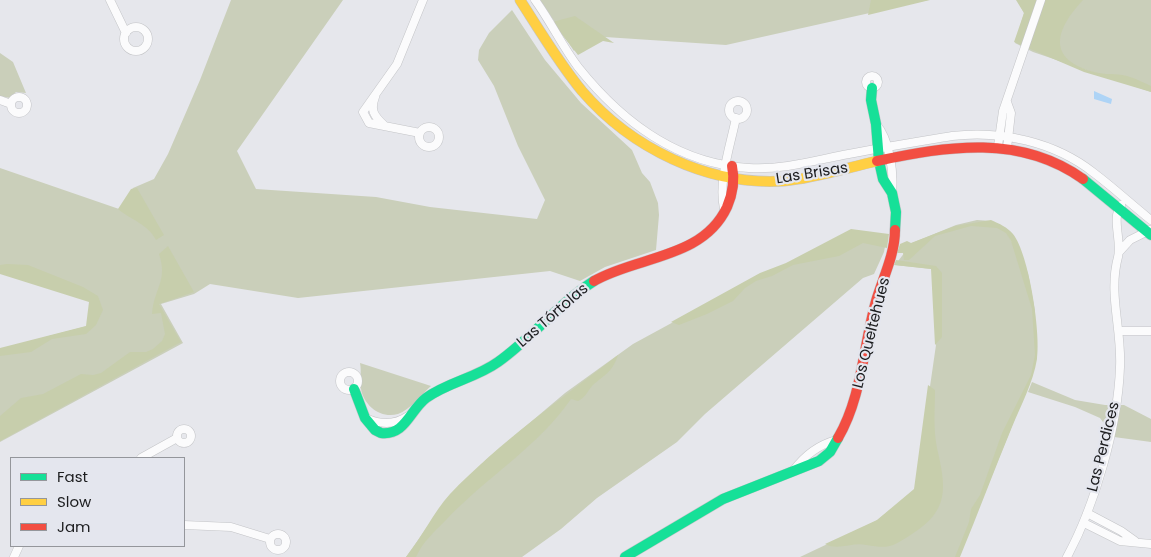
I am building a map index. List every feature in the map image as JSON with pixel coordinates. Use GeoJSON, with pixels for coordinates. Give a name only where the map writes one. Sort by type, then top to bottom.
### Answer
{"type":"FeatureCollection","features":[{"type":"Feature","properties":{"kind":"street"},"geometry":{"type":"LineString","coordinates":[[110,0],[126,33]]}},
{"type":"Feature","properties":{"kind":"street"},"geometry":{"type":"LineString","coordinates":[[420,133],[384,125],[373,114],[372,104],[376,93],[397,64],[423,0]]}},
{"type":"Feature","properties":{"kind":"street","name":"Las Brisas"},"geometry":{"type":"LineString","coordinates":[[520,0],[554,56],[615,124],[636,140],[680,163],[729,177],[783,181],[973,144],[1002,147],[1037,157],[1076,174],[1118,209],[1150,232]]}},
{"type":"Feature","properties":{"kind":"street","name":"Las Brisas"},"geometry":{"type":"LineString","coordinates":[[535,0],[560,42],[579,68],[632,122],[661,142],[689,155],[729,165],[751,168],[789,166],[882,148],[970,134],[1008,136],[1037,144],[1077,161],[1151,220]]}},
{"type":"Feature","properties":{"kind":"street"},"geometry":{"type":"LineString","coordinates":[[1002,147],[998,135],[1003,111],[1041,0]]}},
{"type":"Feature","properties":{"kind":"street"},"geometry":{"type":"LineString","coordinates":[[570,76],[579,68]]}},
{"type":"Feature","properties":{"kind":"street","name":"Los Queltehues"},"geometry":{"type":"LineString","coordinates":[[625,557],[703,509],[743,490],[792,471],[808,467],[819,461],[830,452],[848,421],[856,399],[874,310],[894,249],[897,220],[892,193],[883,179],[884,160],[882,148],[875,130],[876,124],[871,100],[872,88]]}},
{"type":"Feature","properties":{"kind":"street"},"geometry":{"type":"LineString","coordinates":[[0,100],[11,104]]}},
{"type":"Feature","properties":{"kind":"street"},"geometry":{"type":"LineString","coordinates":[[1002,147],[1008,136],[1011,113],[1007,102]]}},
{"type":"Feature","properties":{"kind":"street","name":"Las Tórtolas"},"geometry":{"type":"LineString","coordinates":[[354,389],[366,418],[377,432],[387,434],[400,428],[408,416],[431,394],[474,376],[498,362],[586,287],[619,269],[686,247],[710,232],[730,200],[729,165],[736,118]]}},
{"type":"Feature","properties":{"kind":"street"},"geometry":{"type":"LineString","coordinates":[[1118,209],[1125,199]]}},
{"type":"Feature","properties":{"kind":"street","name":"Las Perdices"},"geometry":{"type":"LineString","coordinates":[[1067,557],[1084,523],[1105,456],[1115,405],[1120,366],[1119,331],[1113,295],[1120,251],[1118,209]]}},
{"type":"Feature","properties":{"kind":"street"},"geometry":{"type":"LineString","coordinates":[[1120,251],[1130,240],[1150,232]]}},
{"type":"Feature","properties":{"kind":"street"},"geometry":{"type":"LineString","coordinates":[[1119,331],[1151,331]]}},
{"type":"Feature","properties":{"kind":"street"},"geometry":{"type":"LineString","coordinates":[[143,457],[177,438]]}},
{"type":"Feature","properties":{"kind":"street"},"geometry":{"type":"LineString","coordinates":[[1087,513],[1122,531],[1135,541]]}},
{"type":"Feature","properties":{"kind":"street"},"geometry":{"type":"LineString","coordinates":[[1084,523],[1120,541],[1151,544]]}},
{"type":"Feature","properties":{"kind":"street"},"geometry":{"type":"LineString","coordinates":[[185,524],[230,527],[270,539]]}},
{"type":"Feature","properties":{"kind":"green space"},"geometry":{"type":"Polygon","coordinates":[[[231,0],[343,0],[237,151],[256,189],[376,197],[430,207],[537,219],[545,200],[518,146],[494,86],[478,60],[479,50],[489,33],[512,10],[545,60],[581,103],[632,150],[642,173],[650,182],[658,203],[659,215],[656,250],[605,267],[580,281],[550,271],[298,298],[210,284],[194,294],[161,304],[183,343],[0,442],[0,349],[87,326],[90,301],[0,273],[0,168],[119,209],[133,188],[154,179],[168,154],[200,80],[231,0]]]}},
{"type":"Feature","properties":{"kind":"green space"},"geometry":{"type":"Polygon","coordinates":[[[540,0],[928,0],[726,45],[605,37],[584,39],[574,51],[540,0]]]}},
{"type":"Feature","properties":{"kind":"green space"},"geometry":{"type":"Polygon","coordinates":[[[871,0],[930,0],[868,15],[871,0]]]}},
{"type":"Feature","properties":{"kind":"green space"},"geometry":{"type":"Polygon","coordinates":[[[1016,0],[1083,0],[1065,24],[1060,45],[1063,54],[1071,62],[1082,68],[1138,80],[1151,86],[1151,92],[1084,72],[1014,42],[1024,13],[1016,0]]]}},
{"type":"Feature","properties":{"kind":"green space"},"geometry":{"type":"Polygon","coordinates":[[[1017,0],[1151,0],[1151,92],[1033,52],[1015,43],[1024,13],[1017,0]]]}},
{"type":"Feature","properties":{"kind":"green space"},"geometry":{"type":"Polygon","coordinates":[[[575,16],[614,43],[603,41],[578,55],[552,22],[575,16]]]}},
{"type":"Feature","properties":{"kind":"green space"},"geometry":{"type":"Polygon","coordinates":[[[0,53],[13,62],[26,93],[16,92],[10,98],[0,96],[0,53]]]}},
{"type":"Feature","properties":{"kind":"green space"},"geometry":{"type":"Polygon","coordinates":[[[137,188],[164,235],[156,240],[144,226],[118,209],[131,189],[137,188]]]}},
{"type":"Feature","properties":{"kind":"green space"},"geometry":{"type":"Polygon","coordinates":[[[977,220],[991,221],[1004,227],[1028,273],[1035,311],[1036,357],[1031,379],[959,557],[800,557],[876,521],[915,490],[936,345],[932,269],[895,265],[912,243],[956,225],[977,220]]]}},
{"type":"Feature","properties":{"kind":"green space"},"geometry":{"type":"Polygon","coordinates":[[[991,220],[1013,234],[1024,258],[1029,275],[1035,313],[1038,347],[1037,359],[1030,385],[960,557],[955,557],[969,522],[971,509],[980,495],[1002,433],[1031,375],[1035,355],[1032,309],[1011,241],[1006,233],[997,228],[971,226],[935,236],[909,260],[904,260],[903,253],[897,253],[900,244],[907,241],[911,243],[955,226],[991,220]]]}},
{"type":"Feature","properties":{"kind":"green space"},"geometry":{"type":"Polygon","coordinates":[[[851,229],[889,234],[887,248],[863,243],[839,256],[793,265],[772,276],[756,281],[745,288],[733,301],[707,314],[679,325],[671,322],[760,273],[786,263],[851,229]]]}},
{"type":"Feature","properties":{"kind":"green space"},"geometry":{"type":"Polygon","coordinates":[[[887,235],[884,252],[874,274],[863,278],[705,414],[677,442],[597,498],[561,529],[522,557],[406,557],[449,496],[487,459],[565,393],[633,344],[769,270],[887,235]]]}},
{"type":"Feature","properties":{"kind":"green space"},"geometry":{"type":"Polygon","coordinates":[[[168,246],[194,292],[159,304],[181,342],[0,441],[0,416],[21,398],[43,394],[81,374],[93,375],[101,373],[130,352],[146,352],[162,341],[165,334],[161,313],[152,314],[162,271],[159,254],[168,246]]]}},
{"type":"Feature","properties":{"kind":"green space"},"geometry":{"type":"Polygon","coordinates":[[[896,260],[936,266],[942,273],[942,337],[935,345],[931,269],[894,265],[896,260]]]}},
{"type":"Feature","properties":{"kind":"green space"},"geometry":{"type":"Polygon","coordinates":[[[0,265],[28,265],[83,287],[98,296],[103,310],[96,325],[86,334],[52,339],[31,352],[0,356],[0,348],[86,326],[89,302],[0,274],[0,265]]]}},
{"type":"Feature","properties":{"kind":"green space"},"geometry":{"type":"Polygon","coordinates":[[[618,355],[611,370],[592,386],[585,396],[578,401],[571,399],[543,432],[461,505],[437,529],[425,542],[416,557],[406,557],[444,501],[469,475],[531,422],[618,355]]]}},
{"type":"Feature","properties":{"kind":"green space"},"geometry":{"type":"Polygon","coordinates":[[[360,363],[431,386],[402,412],[385,415],[374,410],[363,395],[360,386],[360,363]]]}},
{"type":"Feature","properties":{"kind":"green space"},"geometry":{"type":"Polygon","coordinates":[[[1032,382],[1075,400],[1105,405],[1124,405],[1151,419],[1151,442],[1114,437],[1100,418],[1075,407],[1028,392],[1032,382]]]}},
{"type":"Feature","properties":{"kind":"green space"},"geometry":{"type":"Polygon","coordinates":[[[928,385],[935,390],[935,433],[943,486],[939,507],[924,525],[900,542],[890,546],[880,547],[861,544],[835,547],[825,544],[877,520],[914,489],[928,385]]]}},
{"type":"Feature","properties":{"kind":"water"},"geometry":{"type":"Polygon","coordinates":[[[1094,91],[1112,99],[1111,104],[1094,99],[1094,91]]]}},
{"type":"Feature","properties":{"kind":"traffic: fast"},"geometry":{"type":"LineString","coordinates":[[872,88],[871,100],[876,124],[879,161],[883,179],[892,193],[896,212],[895,230]]}},
{"type":"Feature","properties":{"kind":"traffic: fast"},"geometry":{"type":"LineString","coordinates":[[1083,179],[1151,235]]}},
{"type":"Feature","properties":{"kind":"traffic: fast"},"geometry":{"type":"LineString","coordinates":[[354,389],[365,418],[375,430],[381,433],[389,433],[396,430],[407,421],[426,398],[498,362],[569,300],[594,281]]}},
{"type":"Feature","properties":{"kind":"traffic: fast"},"geometry":{"type":"LineString","coordinates":[[625,557],[723,499],[819,461],[830,452],[838,438]]}},
{"type":"Feature","properties":{"kind":"traffic: slow"},"geometry":{"type":"LineString","coordinates":[[520,0],[582,91],[624,130],[647,146],[673,159],[700,170],[727,177],[756,181],[796,180],[877,161]]}},
{"type":"Feature","properties":{"kind":"traffic: jam"},"geometry":{"type":"LineString","coordinates":[[877,161],[957,148],[1009,150],[1034,155],[1059,165],[1083,179]]}},
{"type":"Feature","properties":{"kind":"traffic: jam"},"geometry":{"type":"LineString","coordinates":[[594,281],[611,273],[686,247],[702,237],[716,224],[727,207],[733,187],[732,166]]}},
{"type":"Feature","properties":{"kind":"traffic: jam"},"geometry":{"type":"LineString","coordinates":[[838,438],[846,422],[857,389],[876,301],[893,248],[895,230]]}}]}
